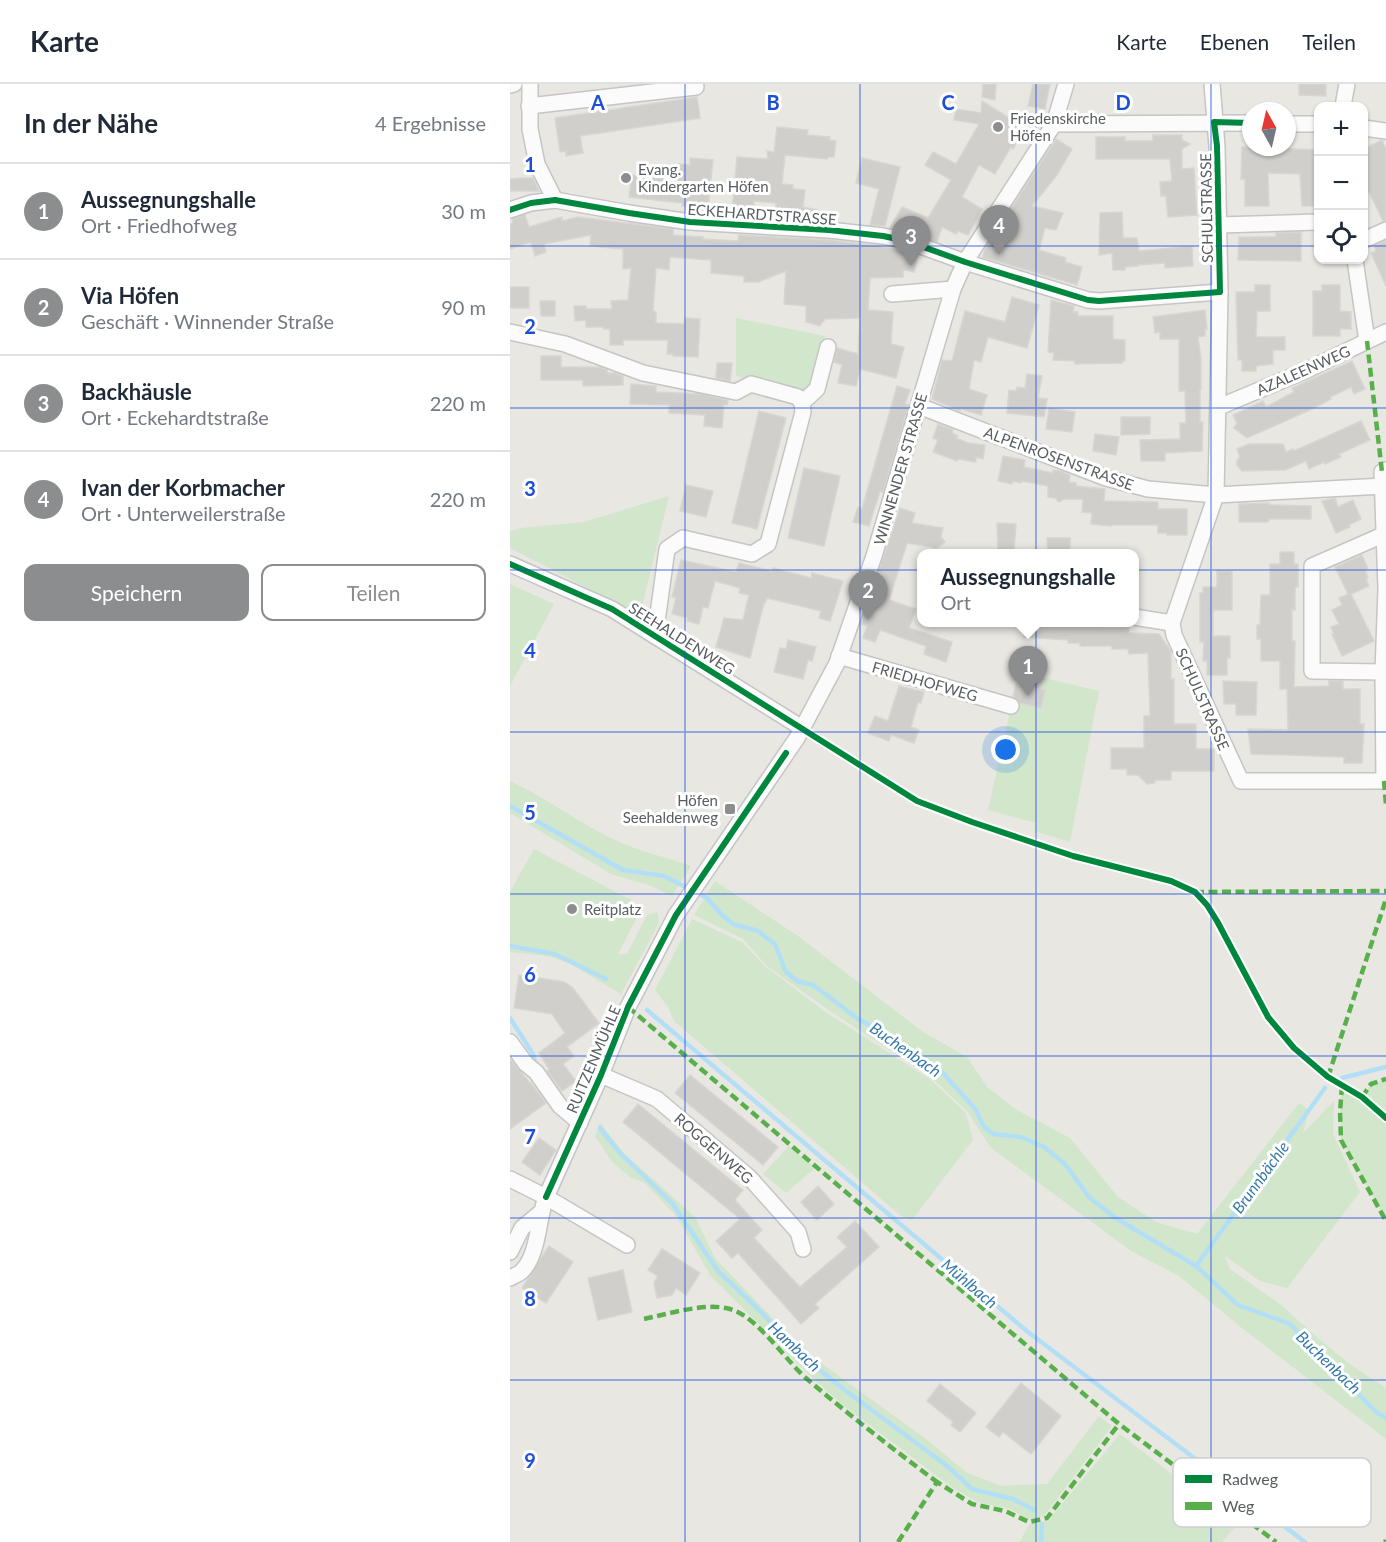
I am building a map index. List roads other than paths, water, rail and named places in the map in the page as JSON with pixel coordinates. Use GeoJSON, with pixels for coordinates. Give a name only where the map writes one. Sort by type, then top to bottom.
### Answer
{"type":"FeatureCollection","features":[{"type":"Feature","properties":{"kind":"street"},"geometry":{"type":"LineString","coordinates":[[530,84],[530,129],[537,164],[555,200]]}},
{"type":"Feature","properties":{"kind":"street","name":"WINNENDER STRASSE"},"geometry":{"type":"LineString","coordinates":[[799,733],[839,656],[874,556],[953,289],[965,262],[1054,123],[1066,84]]}},
{"type":"Feature","properties":{"kind":"street","name":"SCHULSTRASSE"},"geometry":{"type":"LineString","coordinates":[[1212,84],[1217,146],[1220,292],[1216,495],[1172,623],[1174,635],[1241,781],[1384,781],[1383,672]]}},
{"type":"Feature","properties":{"kind":"street"},"geometry":{"type":"LineString","coordinates":[[1344,102],[1347,84]]}},
{"type":"Feature","properties":{"kind":"street"},"geometry":{"type":"LineString","coordinates":[[529,106],[696,87]]}},
{"type":"Feature","properties":{"kind":"street"},"geometry":{"type":"LineString","coordinates":[[1054,123],[1242,123]]}},
{"type":"Feature","properties":{"kind":"street"},"geometry":{"type":"LineString","coordinates":[[1296,124],[1314,124]]}},
{"type":"Feature","properties":{"kind":"street"},"geometry":{"type":"LineString","coordinates":[[1368,128],[1386,130]]}},
{"type":"Feature","properties":{"kind":"street","name":"ECKEHARDTSTRASSE"},"geometry":{"type":"LineString","coordinates":[[510,210],[531,203],[555,200],[690,222],[829,230],[883,236],[907,241],[965,262],[1088,300],[1220,292]]}},
{"type":"Feature","properties":{"kind":"street"},"geometry":{"type":"LineString","coordinates":[[1218,225],[1314,222]]}},
{"type":"Feature","properties":{"kind":"street"},"geometry":{"type":"LineString","coordinates":[[1368,238],[1386,230]]}},
{"type":"Feature","properties":{"kind":"street"},"geometry":{"type":"LineString","coordinates":[[1356,264],[1367,341]]}},
{"type":"Feature","properties":{"kind":"street"},"geometry":{"type":"LineString","coordinates":[[892,294],[953,289]]}},
{"type":"Feature","properties":{"kind":"street"},"geometry":{"type":"LineString","coordinates":[[510,332],[565,344],[643,373],[736,392],[752,384],[798,397],[802,403],[803,412],[768,544],[752,554],[683,538],[667,549],[655,636]]}},
{"type":"Feature","properties":{"kind":"street","name":"AZALEENWEG"},"geometry":{"type":"LineString","coordinates":[[1219,407],[1386,332]]}},
{"type":"Feature","properties":{"kind":"street"},"geometry":{"type":"LineString","coordinates":[[802,403],[817,389],[828,347]]}},
{"type":"Feature","properties":{"kind":"street","name":"ALPENROSENSTRASSE"},"geometry":{"type":"LineString","coordinates":[[919,406],[1126,485],[1148,489],[1216,495],[1384,476]]}},
{"type":"Feature","properties":{"kind":"street"},"geometry":{"type":"LineString","coordinates":[[1384,476],[1386,590],[1383,672],[1312,671],[1312,566],[1385,534]]}},
{"type":"Feature","properties":{"kind":"street","name":"SEEHALDENWEG"},"geometry":{"type":"LineString","coordinates":[[510,564],[596,602],[655,636],[799,733]]}},
{"type":"Feature","properties":{"kind":"street"},"geometry":{"type":"LineString","coordinates":[[1139,618],[1172,623]]}},
{"type":"Feature","properties":{"kind":"street","name":"FRIEDHOFWEG"},"geometry":{"type":"LineString","coordinates":[[839,656],[1011,706]]}},
{"type":"Feature","properties":{"kind":"street","name":"RUITZENMÜHLE"},"geometry":{"type":"LineString","coordinates":[[540,1213],[601,1075],[628,1007],[687,898],[799,733]]}},
{"type":"Feature","properties":{"kind":"street","name":"RUITZENMÜHLE"},"geometry":{"type":"LineString","coordinates":[[510,1042],[526,1064],[536,1072],[560,1106],[580,1123]]}},
{"type":"Feature","properties":{"kind":"street","name":"ROGGENWEG"},"geometry":{"type":"LineString","coordinates":[[601,1075],[657,1099],[749,1176],[798,1232],[803,1249]]}},
{"type":"Feature","properties":{"kind":"street"},"geometry":{"type":"LineString","coordinates":[[510,1179],[546,1197],[627,1245]]}},
{"type":"Feature","properties":{"kind":"street"},"geometry":{"type":"LineString","coordinates":[[510,1252],[522,1228],[540,1213]]}},
{"type":"Feature","properties":{"kind":"street"},"geometry":{"type":"LineString","coordinates":[[510,1278],[523,1270],[531,1257],[539,1230],[540,1213]]}},
{"type":"Feature","properties":{"kind":"waterway","name":"Buchenbach"},"geometry":{"type":"LineString","coordinates":[[510,806],[623,870],[664,876],[707,898],[733,924],[758,931],[775,944],[786,972],[797,981],[813,985],[857,1018],[916,1053],[943,1073],[976,1110],[984,1127],[993,1134],[1021,1137],[1044,1147],[1065,1164],[1089,1197],[1114,1217],[1196,1266],[1238,1305],[1290,1324],[1376,1412],[1386,1418]]}},
{"type":"Feature","properties":{"kind":"waterway","name":"Mühlbach"},"geometry":{"type":"LineString","coordinates":[[510,946],[555,954],[606,979]]}},
{"type":"Feature","properties":{"kind":"waterway","name":"Mühlbach"},"geometry":{"type":"LineString","coordinates":[[647,1010],[1028,1332],[1194,1458]]}},
{"type":"Feature","properties":{"kind":"waterway","name":"Hambach"},"geometry":{"type":"LineString","coordinates":[[510,1018],[533,1054],[536,1066]]}},
{"type":"Feature","properties":{"kind":"waterway","name":"Brunnbächle"},"geometry":{"type":"LineString","coordinates":[[1342,1078],[1386,1067]]}},
{"type":"Feature","properties":{"kind":"waterway","name":"Brunnbächle"},"geometry":{"type":"LineString","coordinates":[[1196,1266],[1325,1088]]}},
{"type":"Feature","properties":{"kind":"waterway","name":"Hambach"},"geometry":{"type":"LineString","coordinates":[[600,1128],[619,1152],[672,1203],[718,1271],[806,1359],[946,1465],[972,1489],[1013,1499],[1034,1510]]}},
{"type":"Feature","properties":{"kind":"waterway","name":"Hambach"},"geometry":{"type":"LineString","coordinates":[[1041,1542],[1042,1524]]}},
{"type":"Feature","properties":{"kind":"waterway","name":"Mühlbach"},"geometry":{"type":"LineString","coordinates":[[1285,1527],[1305,1542]]}},
{"type":"Feature","properties":{"kind":"place","name":"Friedenskirche Höfen"},"geometry":{"type":"Point","coordinates":[998,127]}},
{"type":"Feature","properties":{"kind":"place","name":"Evang. Kindergarten Höfen"},"geometry":{"type":"Point","coordinates":[626,178]}},
{"type":"Feature","properties":{"kind":"place","name":"Ivan der Korbmacher"},"geometry":{"type":"Point","coordinates":[999,255]}},
{"type":"Feature","properties":{"kind":"place","name":"Backhäusle"},"geometry":{"type":"Point","coordinates":[911,266]}},
{"type":"Feature","properties":{"kind":"place","name":"Via Höfen"},"geometry":{"type":"Point","coordinates":[868,620]}},
{"type":"Feature","properties":{"kind":"place","name":"Aussegnungshalle"},"geometry":{"type":"Point","coordinates":[1028,696]}},
{"type":"Feature","properties":{"kind":"place","name":"Höfen Seehaldenweg"},"geometry":{"type":"Point","coordinates":[730,809]}},
{"type":"Feature","properties":{"kind":"place","name":"Reitplatz"},"geometry":{"type":"Point","coordinates":[572,909]}}]}
